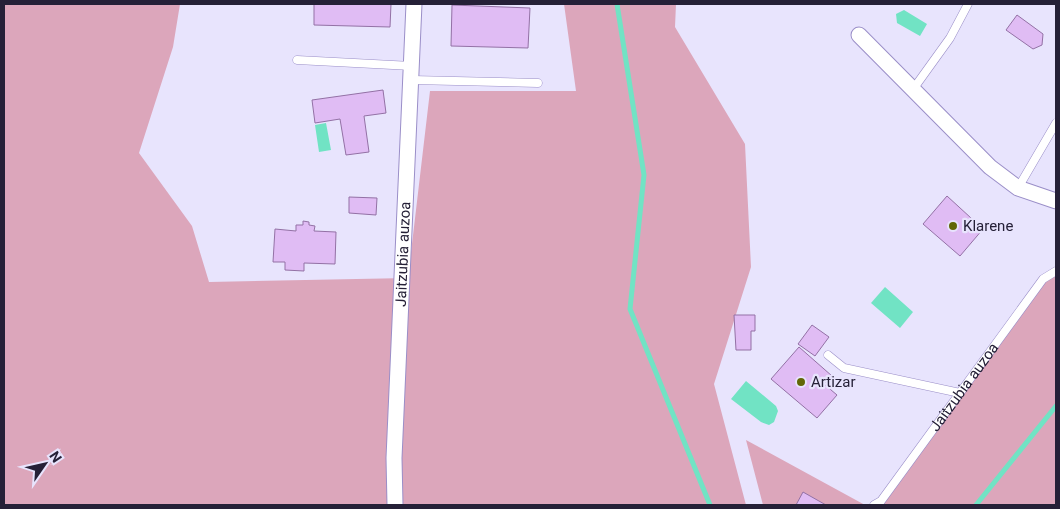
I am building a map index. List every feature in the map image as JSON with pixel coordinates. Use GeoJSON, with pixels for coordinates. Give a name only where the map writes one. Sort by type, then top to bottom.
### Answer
{"type":"FeatureCollection","features":[{"type":"Feature","properties":{"kind":"street","name":"Jaitzubia auzoa"},"geometry":{"type":"LineString","coordinates":[[395,505],[394,458],[414,4]]}},
{"type":"Feature","properties":{"kind":"street"},"geometry":{"type":"LineString","coordinates":[[858,34],[914,88],[990,167],[1018,188],[1056,201]]}},
{"type":"Feature","properties":{"kind":"lane"},"geometry":{"type":"LineString","coordinates":[[914,88],[950,38],[968,4]]}},
{"type":"Feature","properties":{"kind":"lane"},"geometry":{"type":"LineString","coordinates":[[297,60],[412,73],[538,83]]}},
{"type":"Feature","properties":{"kind":"lane"},"geometry":{"type":"LineString","coordinates":[[1018,188],[1056,122]]}},
{"type":"Feature","properties":{"kind":"lane","name":"Jaitzubia auzoa"},"geometry":{"type":"LineString","coordinates":[[874,505],[881,501],[1044,279],[1056,271]]}},
{"type":"Feature","properties":{"kind":"lane"},"geometry":{"type":"LineString","coordinates":[[828,356],[844,368],[960,393]]}},
{"type":"Feature","properties":{"kind":"shaded area"},"geometry":{"type":"Polygon","coordinates":[[[4,4],[180,4],[173,47],[139,153],[192,226],[209,282],[408,278],[430,91],[576,91],[564,4],[676,4],[675,27],[745,144],[751,267],[714,384],[746,505],[4,505],[4,4]]]}},
{"type":"Feature","properties":{"kind":"shaded area"},"geometry":{"type":"Polygon","coordinates":[[[904,10],[927,24],[920,36],[897,23],[896,14],[904,10]]]}},
{"type":"Feature","properties":{"kind":"shaded area"},"geometry":{"type":"Polygon","coordinates":[[[326,123],[331,150],[319,152],[315,125],[326,123]]]}},
{"type":"Feature","properties":{"kind":"shaded area"},"geometry":{"type":"Polygon","coordinates":[[[1056,270],[1056,505],[882,505],[1043,279],[1056,270]]]}},
{"type":"Feature","properties":{"kind":"shaded area"},"geometry":{"type":"Polygon","coordinates":[[[885,287],[913,312],[900,328],[871,303],[885,287]]]}},
{"type":"Feature","properties":{"kind":"shaded area"},"geometry":{"type":"Polygon","coordinates":[[[746,381],[776,406],[778,411],[774,422],[769,425],[761,422],[731,399],[746,381]]]}},
{"type":"Feature","properties":{"kind":"shaded area"},"geometry":{"type":"Polygon","coordinates":[[[746,440],[865,505],[763,505],[746,440]]]}},
{"type":"Feature","properties":{"kind":"building"},"geometry":{"type":"Polygon","coordinates":[[[314,4],[391,4],[390,27],[314,25],[314,4]]]}},
{"type":"Feature","properties":{"kind":"building"},"geometry":{"type":"Polygon","coordinates":[[[452,5],[530,8],[528,48],[451,46],[452,5]]]}},
{"type":"Feature","properties":{"kind":"building"},"geometry":{"type":"Polygon","coordinates":[[[1017,15],[1043,34],[1042,45],[1033,49],[1006,30],[1017,15]]]}},
{"type":"Feature","properties":{"kind":"building"},"geometry":{"type":"Polygon","coordinates":[[[383,90],[386,113],[364,116],[369,152],[346,155],[340,119],[315,123],[312,100],[383,90]]]}},
{"type":"Feature","properties":{"kind":"building","name":"Klarene"},"geometry":{"type":"Polygon","coordinates":[[[947,196],[983,229],[960,256],[923,224],[947,196]]]}},
{"type":"Feature","properties":{"kind":"building"},"geometry":{"type":"Polygon","coordinates":[[[349,197],[377,198],[376,215],[349,213],[349,197]]]}},
{"type":"Feature","properties":{"kind":"building"},"geometry":{"type":"Polygon","coordinates":[[[303,221],[315,226],[314,231],[336,232],[335,264],[304,263],[304,271],[285,270],[285,262],[273,262],[275,229],[296,231],[296,225],[303,225],[303,221]]]}},
{"type":"Feature","properties":{"kind":"building"},"geometry":{"type":"Polygon","coordinates":[[[734,315],[755,315],[755,331],[751,331],[751,350],[736,350],[734,315]]]}},
{"type":"Feature","properties":{"kind":"building"},"geometry":{"type":"Polygon","coordinates":[[[812,325],[829,337],[815,356],[798,344],[812,325]]]}},
{"type":"Feature","properties":{"kind":"building","name":"Artizar"},"geometry":{"type":"Polygon","coordinates":[[[799,347],[832,376],[824,384],[837,395],[817,418],[771,379],[799,347]]]}},
{"type":"Feature","properties":{"kind":"building"},"geometry":{"type":"Polygon","coordinates":[[[803,492],[826,505],[796,505],[803,492]]]}},
{"type":"Feature","properties":{"kind":"waterway"},"geometry":{"type":"LineString","coordinates":[[617,4],[644,175],[630,309],[710,505]]}},
{"type":"Feature","properties":{"kind":"waterway"},"geometry":{"type":"LineString","coordinates":[[976,505],[1056,406]]}},
{"type":"Feature","properties":{"kind":"place","name":"Klarene"},"geometry":{"type":"Point","coordinates":[953,226]}},
{"type":"Feature","properties":{"kind":"place","name":"Artizar"},"geometry":{"type":"Point","coordinates":[801,382]}}]}
